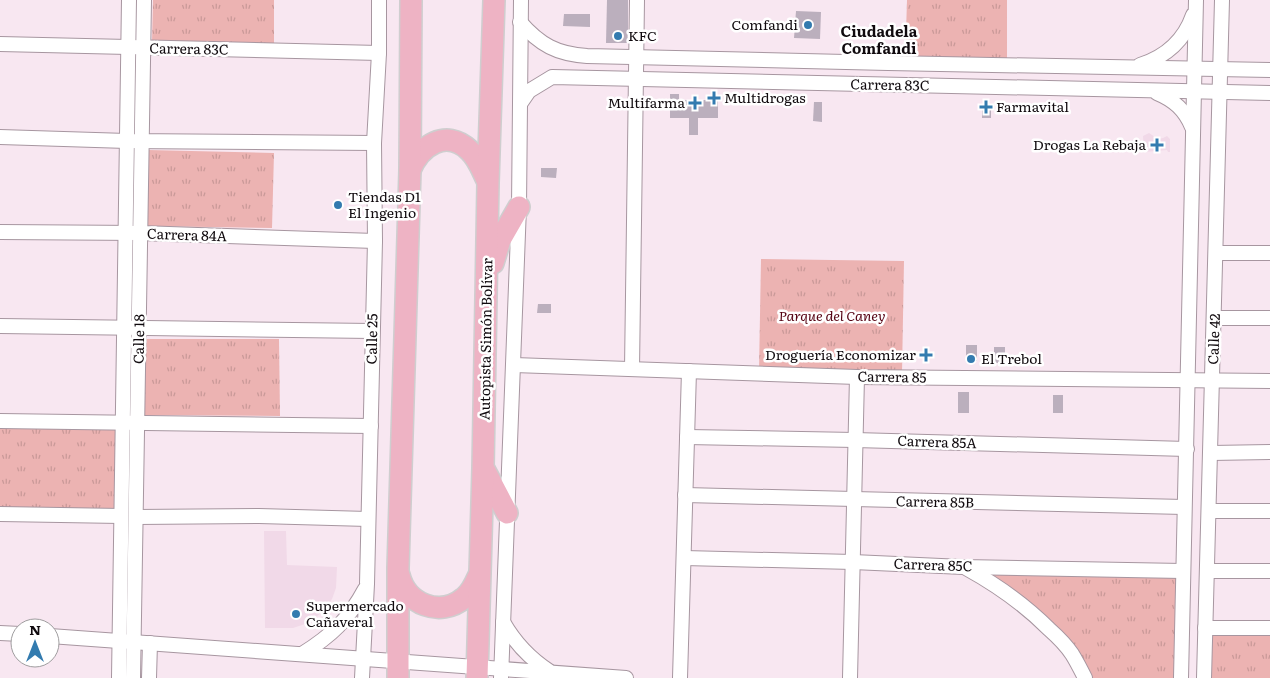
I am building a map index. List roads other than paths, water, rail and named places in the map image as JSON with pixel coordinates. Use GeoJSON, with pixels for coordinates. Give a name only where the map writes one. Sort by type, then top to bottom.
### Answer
{"type":"FeatureCollection","features":[{"type":"Feature","properties":{"kind":"highway"},"geometry":{"type":"LineString","coordinates":[[398,669],[398,568],[410,170],[412,0]]}},
{"type":"Feature","properties":{"kind":"highway","name":"Autopista Simón Bolívar"},"geometry":{"type":"LineString","coordinates":[[477,672],[494,0]]}},
{"type":"Feature","properties":{"kind":"highway"},"geometry":{"type":"LineString","coordinates":[[410,170],[418,154],[427,146],[442,141],[454,142],[464,146],[476,158],[488,183]]}},
{"type":"Feature","properties":{"kind":"highway"},"geometry":{"type":"LineString","coordinates":[[487,295],[500,240],[519,207]]}},
{"type":"Feature","properties":{"kind":"highway"},"geometry":{"type":"LineString","coordinates":[[483,468],[506,513]]}},
{"type":"Feature","properties":{"kind":"highway"},"geometry":{"type":"LineString","coordinates":[[398,568],[402,586],[410,596],[420,604],[439,608],[452,606],[463,600],[472,589],[480,572]]}},
{"type":"Feature","properties":{"kind":"street","name":"Calle 18"},"geometry":{"type":"LineString","coordinates":[[119,678],[128,0]]}},
{"type":"Feature","properties":{"kind":"street","name":"Calle 18"},"geometry":{"type":"LineString","coordinates":[[133,678],[144,0]]}},
{"type":"Feature","properties":{"kind":"street","name":"Calle 25"},"geometry":{"type":"LineString","coordinates":[[362,678],[367,584],[371,426],[375,241],[374,144],[379,53],[379,0]]}},
{"type":"Feature","properties":{"kind":"street"},"geometry":{"type":"LineString","coordinates":[[502,673],[506,513],[514,365],[519,207],[520,0]]}},
{"type":"Feature","properties":{"kind":"street"},"geometry":{"type":"LineString","coordinates":[[632,369],[637,0]]}},
{"type":"Feature","properties":{"kind":"street"},"geometry":{"type":"LineString","coordinates":[[1123,68],[1141,65],[1158,58],[1173,47],[1185,34],[1193,17],[1196,0]]}},
{"type":"Feature","properties":{"kind":"street","name":"Calle 42"},"geometry":{"type":"LineString","coordinates":[[1181,678],[1196,0]]}},
{"type":"Feature","properties":{"kind":"street","name":"Calle 42"},"geometry":{"type":"LineString","coordinates":[[1204,678],[1222,0]]}},
{"type":"Feature","properties":{"kind":"street","name":"Carrera 83C"},"geometry":{"type":"LineString","coordinates":[[520,22],[539,41],[555,50],[570,54],[888,63],[1270,70]]}},
{"type":"Feature","properties":{"kind":"street","name":"Carrera 83C"},"geometry":{"type":"LineString","coordinates":[[0,44],[379,53]]}},
{"type":"Feature","properties":{"kind":"street"},"geometry":{"type":"LineString","coordinates":[[886,85],[893,81],[896,74],[894,68],[888,63]]}},
{"type":"Feature","properties":{"kind":"street"},"geometry":{"type":"LineString","coordinates":[[940,64],[935,68],[932,75],[935,83],[940,86]]}},
{"type":"Feature","properties":{"kind":"street","name":"Carrera 83C"},"geometry":{"type":"LineString","coordinates":[[520,104],[529,91],[552,77],[1270,93]]}},
{"type":"Feature","properties":{"kind":"street"},"geometry":{"type":"LineString","coordinates":[[1146,91],[1157,93],[1176,104],[1184,111],[1193,130]]}},
{"type":"Feature","properties":{"kind":"street"},"geometry":{"type":"LineString","coordinates":[[0,137],[126,141],[374,144]]}},
{"type":"Feature","properties":{"kind":"street","name":"Carrera 84A"},"geometry":{"type":"LineString","coordinates":[[0,232],[140,233],[375,241]]}},
{"type":"Feature","properties":{"kind":"street"},"geometry":{"type":"LineString","coordinates":[[1216,253],[1270,253]]}},
{"type":"Feature","properties":{"kind":"street"},"geometry":{"type":"LineString","coordinates":[[1215,318],[1270,318]]}},
{"type":"Feature","properties":{"kind":"street"},"geometry":{"type":"LineString","coordinates":[[0,326],[372,331]]}},
{"type":"Feature","properties":{"kind":"street","name":"Carrera 85"},"geometry":{"type":"LineString","coordinates":[[514,365],[857,377],[1270,381]]}},
{"type":"Feature","properties":{"kind":"street"},"geometry":{"type":"LineString","coordinates":[[680,678],[689,371]]}},
{"type":"Feature","properties":{"kind":"street"},"geometry":{"type":"LineString","coordinates":[[850,678],[857,377]]}},
{"type":"Feature","properties":{"kind":"street"},"geometry":{"type":"LineString","coordinates":[[0,421],[371,426]]}},
{"type":"Feature","properties":{"kind":"street","name":"Carrera 85A"},"geometry":{"type":"LineString","coordinates":[[687,437],[1187,449]]}},
{"type":"Feature","properties":{"kind":"street"},"geometry":{"type":"LineString","coordinates":[[1211,453],[1270,452]]}},
{"type":"Feature","properties":{"kind":"street","name":"Carrera 85B"},"geometry":{"type":"LineString","coordinates":[[685,495],[854,501],[1184,507]]}},
{"type":"Feature","properties":{"kind":"street"},"geometry":{"type":"LineString","coordinates":[[1209,511],[1270,511]]}},
{"type":"Feature","properties":{"kind":"street"},"geometry":{"type":"LineString","coordinates":[[0,514],[121,516]]}},
{"type":"Feature","properties":{"kind":"street"},"geometry":{"type":"LineString","coordinates":[[136,517],[259,516],[368,519]]}},
{"type":"Feature","properties":{"kind":"street","name":"Carrera 85C"},"geometry":{"type":"LineString","coordinates":[[684,558],[963,567],[1184,571]]}},
{"type":"Feature","properties":{"kind":"street"},"geometry":{"type":"LineString","coordinates":[[963,567],[998,587],[1036,616],[1060,639],[1072,654],[1085,678]]}},
{"type":"Feature","properties":{"kind":"street"},"geometry":{"type":"LineString","coordinates":[[1207,571],[1270,571]]}},
{"type":"Feature","properties":{"kind":"street"},"geometry":{"type":"LineString","coordinates":[[302,654],[322,641],[341,625],[356,606],[367,584]]}},
{"type":"Feature","properties":{"kind":"street"},"geometry":{"type":"LineString","coordinates":[[94,639],[108,630],[120,615]]}},
{"type":"Feature","properties":{"kind":"street"},"geometry":{"type":"LineString","coordinates":[[134,615],[156,643]]}},
{"type":"Feature","properties":{"kind":"street"},"geometry":{"type":"LineString","coordinates":[[503,622],[529,657],[550,672]]}},
{"type":"Feature","properties":{"kind":"street"},"geometry":{"type":"LineString","coordinates":[[1205,628],[1270,628]]}},
{"type":"Feature","properties":{"kind":"street"},"geometry":{"type":"LineString","coordinates":[[60,637],[363,658],[398,669],[502,673],[550,672],[626,678]]}},
{"type":"Feature","properties":{"kind":"street"},"geometry":{"type":"LineString","coordinates":[[149,678],[156,643]]}},
{"type":"Feature","properties":{"kind":"place","name":"Comfandi"},"geometry":{"type":"Point","coordinates":[808,25]}},
{"type":"Feature","properties":{"kind":"place","name":"KFC"},"geometry":{"type":"Point","coordinates":[618,36]}},
{"type":"Feature","properties":{"kind":"place","name":"Multidrogas"},"geometry":{"type":"Point","coordinates":[714,98]}},
{"type":"Feature","properties":{"kind":"place","name":"Multifarma"},"geometry":{"type":"Point","coordinates":[695,103]}},
{"type":"Feature","properties":{"kind":"place","name":"Farmavital"},"geometry":{"type":"Point","coordinates":[986,107]}},
{"type":"Feature","properties":{"kind":"place","name":"Drogas La Rebaja"},"geometry":{"type":"Point","coordinates":[1157,145]}},
{"type":"Feature","properties":{"kind":"place","name":"Tiendas D1 El Ingenio"},"geometry":{"type":"Point","coordinates":[338,205]}},
{"type":"Feature","properties":{"kind":"place","name":"Droguería Economizar"},"geometry":{"type":"Point","coordinates":[926,355]}},
{"type":"Feature","properties":{"kind":"place","name":"El Trebol"},"geometry":{"type":"Point","coordinates":[971,359]}},
{"type":"Feature","properties":{"kind":"place","name":"Supermercado Cañaveral"},"geometry":{"type":"Point","coordinates":[296,614]}},
{"type":"Feature","properties":{"kind":"district","name":"Ciudadela Comfandi"},"geometry":{"type":"Point","coordinates":[879,40]}},
{"type":"Feature","properties":{"kind":"park label","name":"Parque del Caney"},"geometry":{"type":"Point","coordinates":[832,316]}}]}
